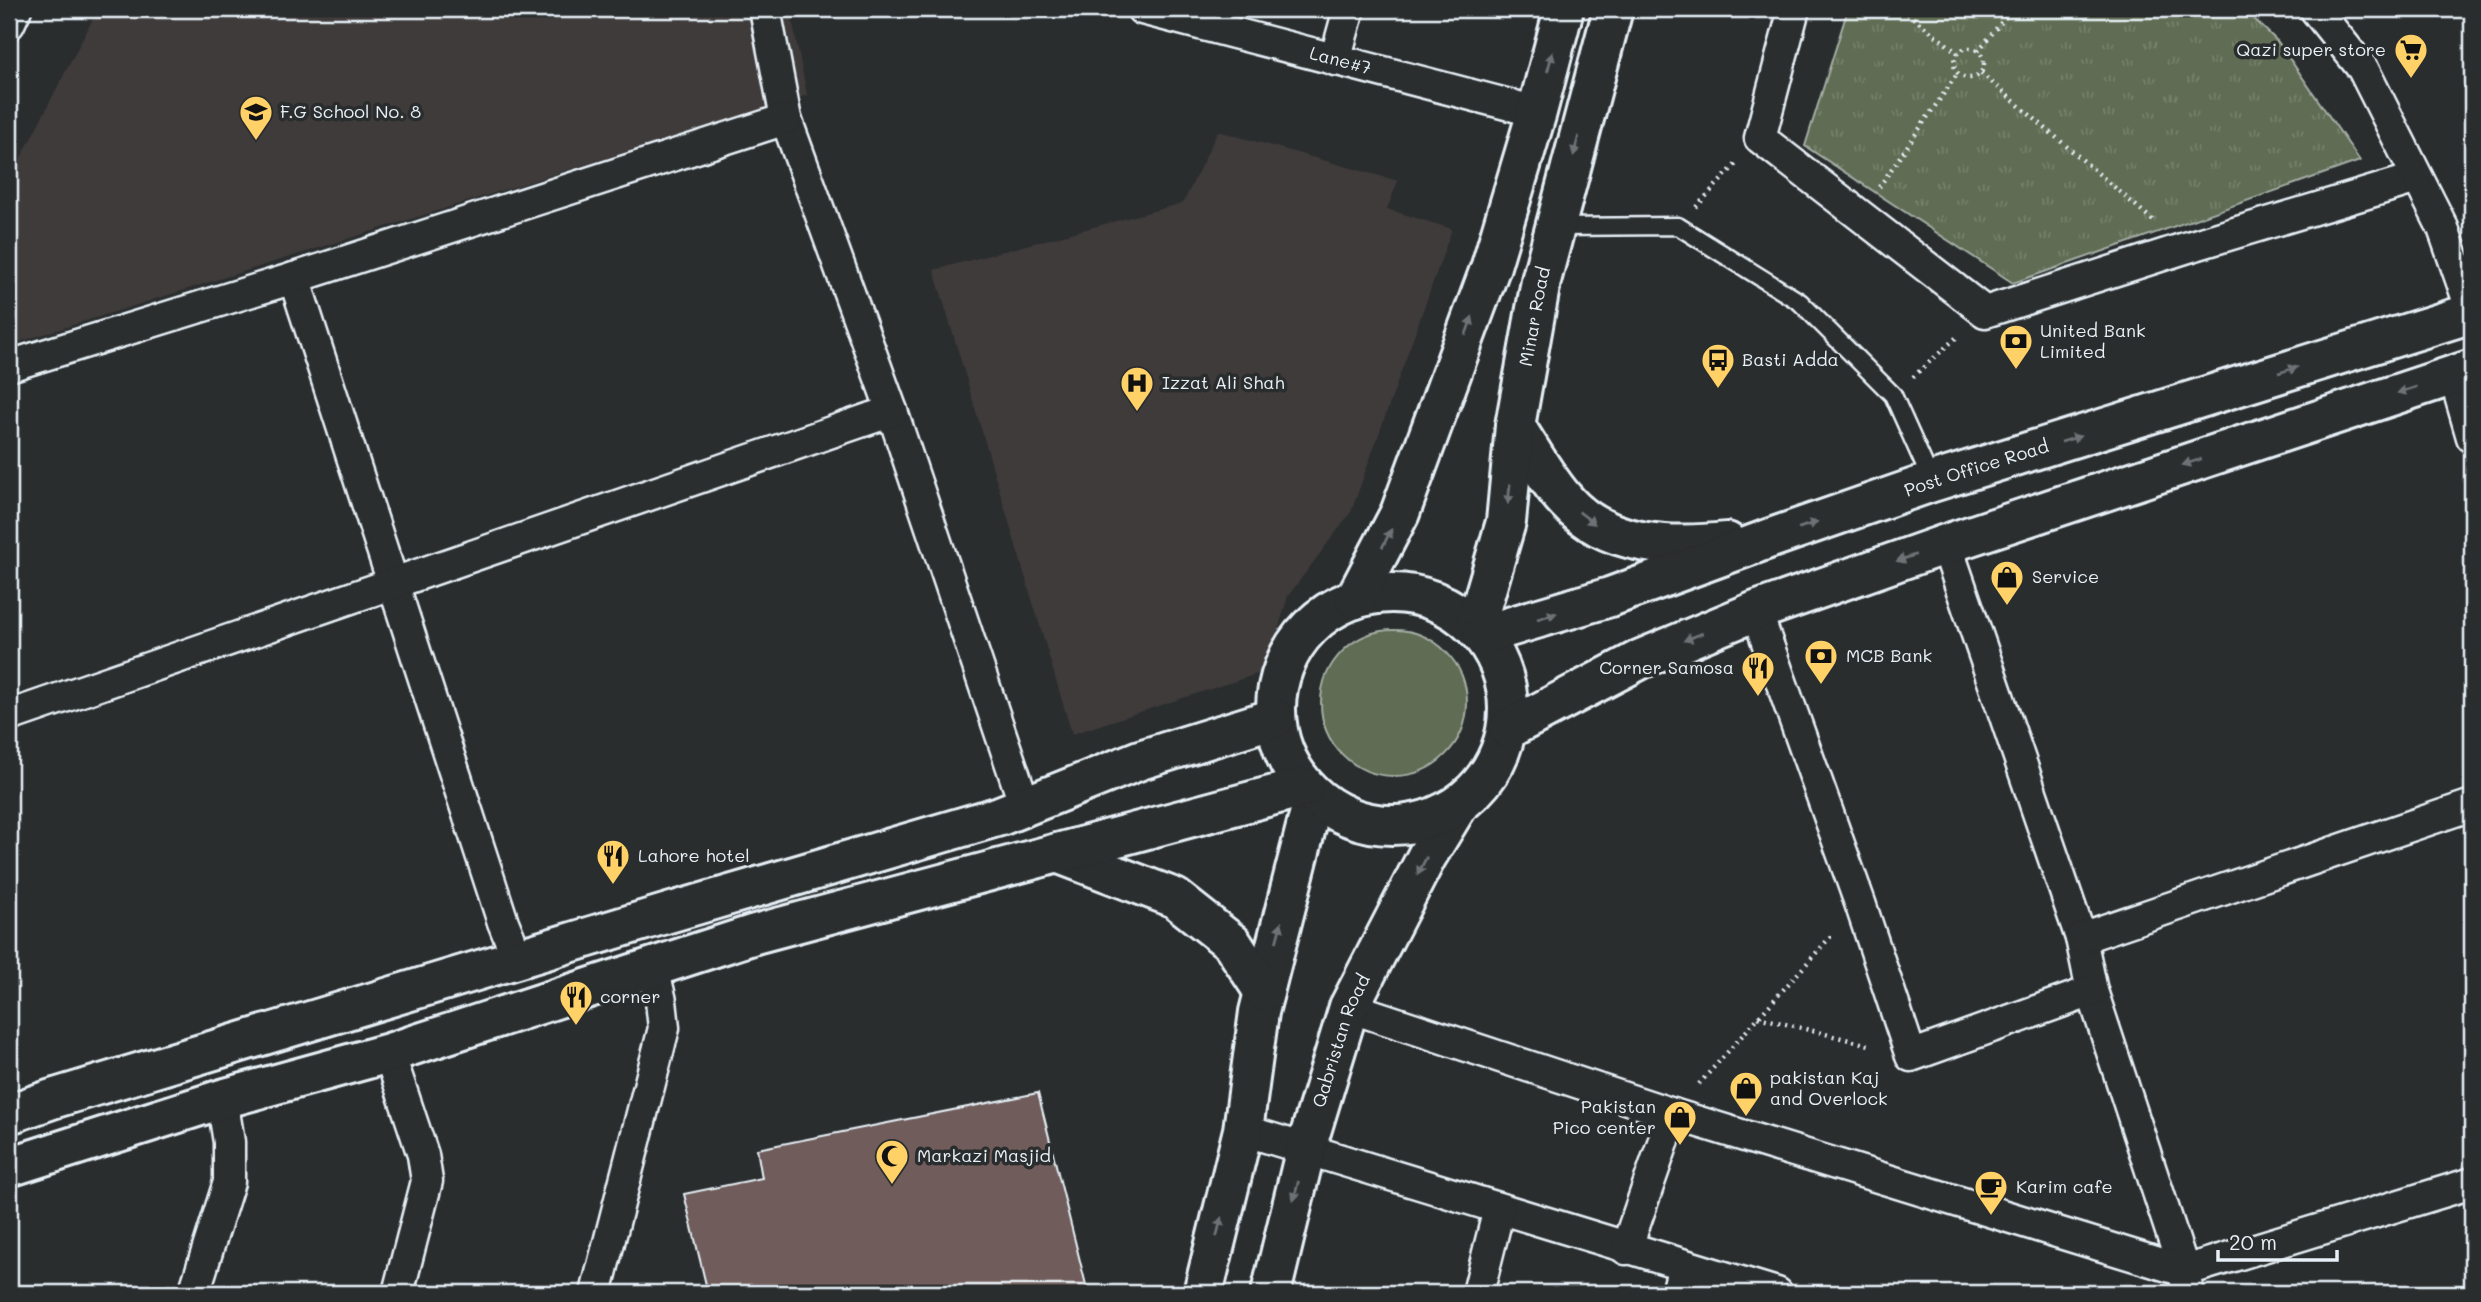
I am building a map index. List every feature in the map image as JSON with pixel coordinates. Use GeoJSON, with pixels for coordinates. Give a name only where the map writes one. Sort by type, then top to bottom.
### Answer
{"type":"FeatureCollection","features":[{"type":"Feature","properties":{"kind":"main road"},"geometry":{"type":"LineString","coordinates":[[1355,599],[1400,513],[1491,266],[1537,112],[1564,9]]}},
{"type":"Feature","properties":{"kind":"main road","name":"Minar Road"},"geometry":{"type":"LineString","coordinates":[[1479,631],[1506,522],[1516,426],[1541,282],[1613,9]]}},
{"type":"Feature","properties":{"kind":"main road"},"geometry":{"type":"LineString","coordinates":[[1491,266],[1541,282]]}},
{"type":"Feature","properties":{"kind":"main road","name":"Post Office Road"},"geometry":{"type":"LineString","coordinates":[[1479,631],[1610,597],[1932,482],[2472,312]]}},
{"type":"Feature","properties":{"kind":"main road"},"geometry":{"type":"LineString","coordinates":[[1508,729],[1641,659],[1756,611],[1946,544],[2463,372]]}},
{"type":"Feature","properties":{"kind":"main road"},"geometry":{"type":"LineString","coordinates":[[1516,426],[1567,503],[1600,528],[1644,544],[1700,545],[1771,538]]}},
{"type":"Feature","properties":{"kind":"main road"},"geometry":{"type":"LineString","coordinates":[[1383,594],[1411,594],[1437,602],[1462,616],[1479,631],[1496,656],[1505,679],[1509,704],[1508,729],[1490,774],[1457,807],[1409,825],[1358,821],[1309,792],[1282,749],[1275,718],[1277,687],[1304,632],[1355,599],[1383,594]]}},
{"type":"Feature","properties":{"kind":"main road"},"geometry":{"type":"LineString","coordinates":[[9,1114],[986,820],[1140,760],[1275,718]]}},
{"type":"Feature","properties":{"kind":"main road"},"geometry":{"type":"LineString","coordinates":[[9,1167],[222,1099],[389,1053],[755,934],[1057,853],[1309,792]]}},
{"type":"Feature","properties":{"kind":"main road"},"geometry":{"type":"LineString","coordinates":[[1203,1293],[1243,1130],[1259,1012],[1309,792]]}},
{"type":"Feature","properties":{"kind":"main road","name":"Qabristan Road"},"geometry":{"type":"LineString","coordinates":[[1271,1293],[1307,1148],[1349,1007],[1427,856],[1457,807]]}},
{"type":"Feature","properties":{"kind":"main road"},"geometry":{"type":"LineString","coordinates":[[1057,853],[1174,898],[1232,943],[1264,992]]}},
{"type":"Feature","properties":{"kind":"street"},"geometry":{"type":"LineString","coordinates":[[9,24],[16,9]]}},
{"type":"Feature","properties":{"kind":"street"},"geometry":{"type":"LineString","coordinates":[[765,9],[786,120],[892,411],[1026,806]]}},
{"type":"Feature","properties":{"kind":"street","name":"Lane#7"},"geometry":{"type":"LineString","coordinates":[[1142,9],[1537,112]]}},
{"type":"Feature","properties":{"kind":"street"},"geometry":{"type":"LineString","coordinates":[[1335,60],[1349,9]]}},
{"type":"Feature","properties":{"kind":"street"},"geometry":{"type":"LineString","coordinates":[[1794,9],[1760,138],[1985,312],[2417,178]]}},
{"type":"Feature","properties":{"kind":"street"},"geometry":{"type":"LineString","coordinates":[[2315,9],[2363,69],[2443,228],[2472,312]]}},
{"type":"Feature","properties":{"kind":"street"},"geometry":{"type":"LineString","coordinates":[[9,366],[294,278],[786,120]]}},
{"type":"Feature","properties":{"kind":"street"},"geometry":{"type":"LineString","coordinates":[[294,278],[503,922],[519,959]]}},
{"type":"Feature","properties":{"kind":"street"},"geometry":{"type":"LineString","coordinates":[[2463,372],[2472,438]]}},
{"type":"Feature","properties":{"kind":"street"},"geometry":{"type":"LineString","coordinates":[[9,716],[892,411]]}},
{"type":"Feature","properties":{"kind":"street"},"geometry":{"type":"LineString","coordinates":[[1946,544],[2081,938],[2092,991],[2186,1282]]}},
{"type":"Feature","properties":{"kind":"street"},"geometry":{"type":"LineString","coordinates":[[1756,611],[1860,903],[1911,1056],[2092,991]]}},
{"type":"Feature","properties":{"kind":"street"},"geometry":{"type":"LineString","coordinates":[[2081,938],[2472,805]]}},
{"type":"Feature","properties":{"kind":"street"},"geometry":{"type":"LineString","coordinates":[[596,1293],[664,1028],[653,967]]}},
{"type":"Feature","properties":{"kind":"street"},"geometry":{"type":"LineString","coordinates":[[1349,1007],[2186,1282],[2472,1183]]}},
{"type":"Feature","properties":{"kind":"street"},"geometry":{"type":"LineString","coordinates":[[389,1053],[423,1155],[427,1181],[398,1293]]}},
{"type":"Feature","properties":{"kind":"street"},"geometry":{"type":"LineString","coordinates":[[194,1293],[229,1182],[229,1142],[222,1099]]}},
{"type":"Feature","properties":{"kind":"street"},"geometry":{"type":"LineString","coordinates":[[1626,1249],[1673,1114]]}},
{"type":"Feature","properties":{"kind":"street"},"geometry":{"type":"LineString","coordinates":[[1243,1130],[1626,1249],[1680,1280],[1777,1293]]}},
{"type":"Feature","properties":{"kind":"street"},"geometry":{"type":"LineString","coordinates":[[1478,1293],[1499,1209]]}},
{"type":"Feature","properties":{"kind":"lane"},"geometry":{"type":"LineString","coordinates":[[1555,227],[1678,226],[1800,302],[1893,396],[1932,482]]}},
{"type":"Feature","properties":{"kind":"path"},"geometry":{"type":"LineString","coordinates":[[1902,9],[1958,53]]}},
{"type":"Feature","properties":{"kind":"path"},"geometry":{"type":"LineString","coordinates":[[1978,51],[2012,9]]}},
{"type":"Feature","properties":{"kind":"path"},"geometry":{"type":"LineString","coordinates":[[1964,49],[1978,51],[1984,65],[1981,73],[1973,77],[1958,73],[1954,59],[1958,53],[1964,49]]}},
{"type":"Feature","properties":{"kind":"path"},"geometry":{"type":"LineString","coordinates":[[1858,216],[1958,73]]}},
{"type":"Feature","properties":{"kind":"path"},"geometry":{"type":"LineString","coordinates":[[1981,73],[2185,248]]}},
{"type":"Feature","properties":{"kind":"path"},"geometry":{"type":"LineString","coordinates":[[1678,226],[1760,138]]}},
{"type":"Feature","properties":{"kind":"path"},"geometry":{"type":"LineString","coordinates":[[1893,396],[1985,312]]}},
{"type":"Feature","properties":{"kind":"path"},"geometry":{"type":"LineString","coordinates":[[1673,1114],[1860,903]]}},
{"type":"Feature","properties":{"kind":"path"},"geometry":{"type":"LineString","coordinates":[[1758,1017],[1911,1056]]}},
{"type":"Feature","properties":{"kind":"shaded area"},"geometry":{"type":"Polygon","coordinates":[[[98,9],[790,9],[807,95],[9,345],[9,181],[98,9]]]}},
{"type":"Feature","properties":{"kind":"shaded area","name":"Izzat Ali Shah"},"geometry":{"type":"Polygon","coordinates":[[[1218,131],[1398,181],[1387,209],[1452,229],[1351,512],[1288,596],[1266,671],[1072,734],[934,270],[1183,203],[1218,131]]]}},
{"type":"Feature","properties":{"kind":"green space"},"geometry":{"type":"Polygon","coordinates":[[[1848,9],[2244,9],[2278,42],[2360,161],[2013,283],[1805,146],[1848,9]]]}},
{"type":"Feature","properties":{"kind":"green space"},"geometry":{"type":"Polygon","coordinates":[[[1394,630],[1422,636],[1445,652],[1461,675],[1467,703],[1461,731],[1445,754],[1422,770],[1394,776],[1366,770],[1343,754],[1327,731],[1321,703],[1327,675],[1343,652],[1366,636],[1394,630]]]}},
{"type":"Feature","properties":{"kind":"building","name":"Markazi Masjid"},"geometry":{"type":"Polygon","coordinates":[[[1038,1093],[1088,1293],[708,1293],[684,1194],[762,1178],[757,1149],[1038,1093]]]}},
{"type":"Feature","properties":{"kind":"place","name":"Qazi super store"},"geometry":{"type":"Point","coordinates":[2411,80]}},
{"type":"Feature","properties":{"kind":"place","name":"F.G School No. 8"},"geometry":{"type":"Point","coordinates":[256,142]}},
{"type":"Feature","properties":{"kind":"place","name":"United Bank Limited"},"geometry":{"type":"Point","coordinates":[2016,371]}},
{"type":"Feature","properties":{"kind":"place","name":"Basti Adda"},"geometry":{"type":"Point","coordinates":[1718,390]}},
{"type":"Feature","properties":{"kind":"place","name":"Izzat Ali Shah"},"geometry":{"type":"Point","coordinates":[1137,413]}},
{"type":"Feature","properties":{"kind":"place","name":"Service"},"geometry":{"type":"Point","coordinates":[2007,607]}},
{"type":"Feature","properties":{"kind":"place","name":"MCB Bank"},"geometry":{"type":"Point","coordinates":[1821,686]}},
{"type":"Feature","properties":{"kind":"place","name":"Corner Samosa"},"geometry":{"type":"Point","coordinates":[1758,698]}},
{"type":"Feature","properties":{"kind":"place","name":"Lahore hotel"},"geometry":{"type":"Point","coordinates":[613,886]}},
{"type":"Feature","properties":{"kind":"place","name":"corner"},"geometry":{"type":"Point","coordinates":[576,1027]}},
{"type":"Feature","properties":{"kind":"place","name":"pakistan Kaj and Overlock"},"geometry":{"type":"Point","coordinates":[1746,1118]}},
{"type":"Feature","properties":{"kind":"place","name":"Pakistan Pico center"},"geometry":{"type":"Point","coordinates":[1680,1147]}},
{"type":"Feature","properties":{"kind":"place","name":"Markazi Masjid"},"geometry":{"type":"Point","coordinates":[892,1186]}},
{"type":"Feature","properties":{"kind":"place","name":"Karim cafe"},"geometry":{"type":"Point","coordinates":[1991,1217]}}]}
